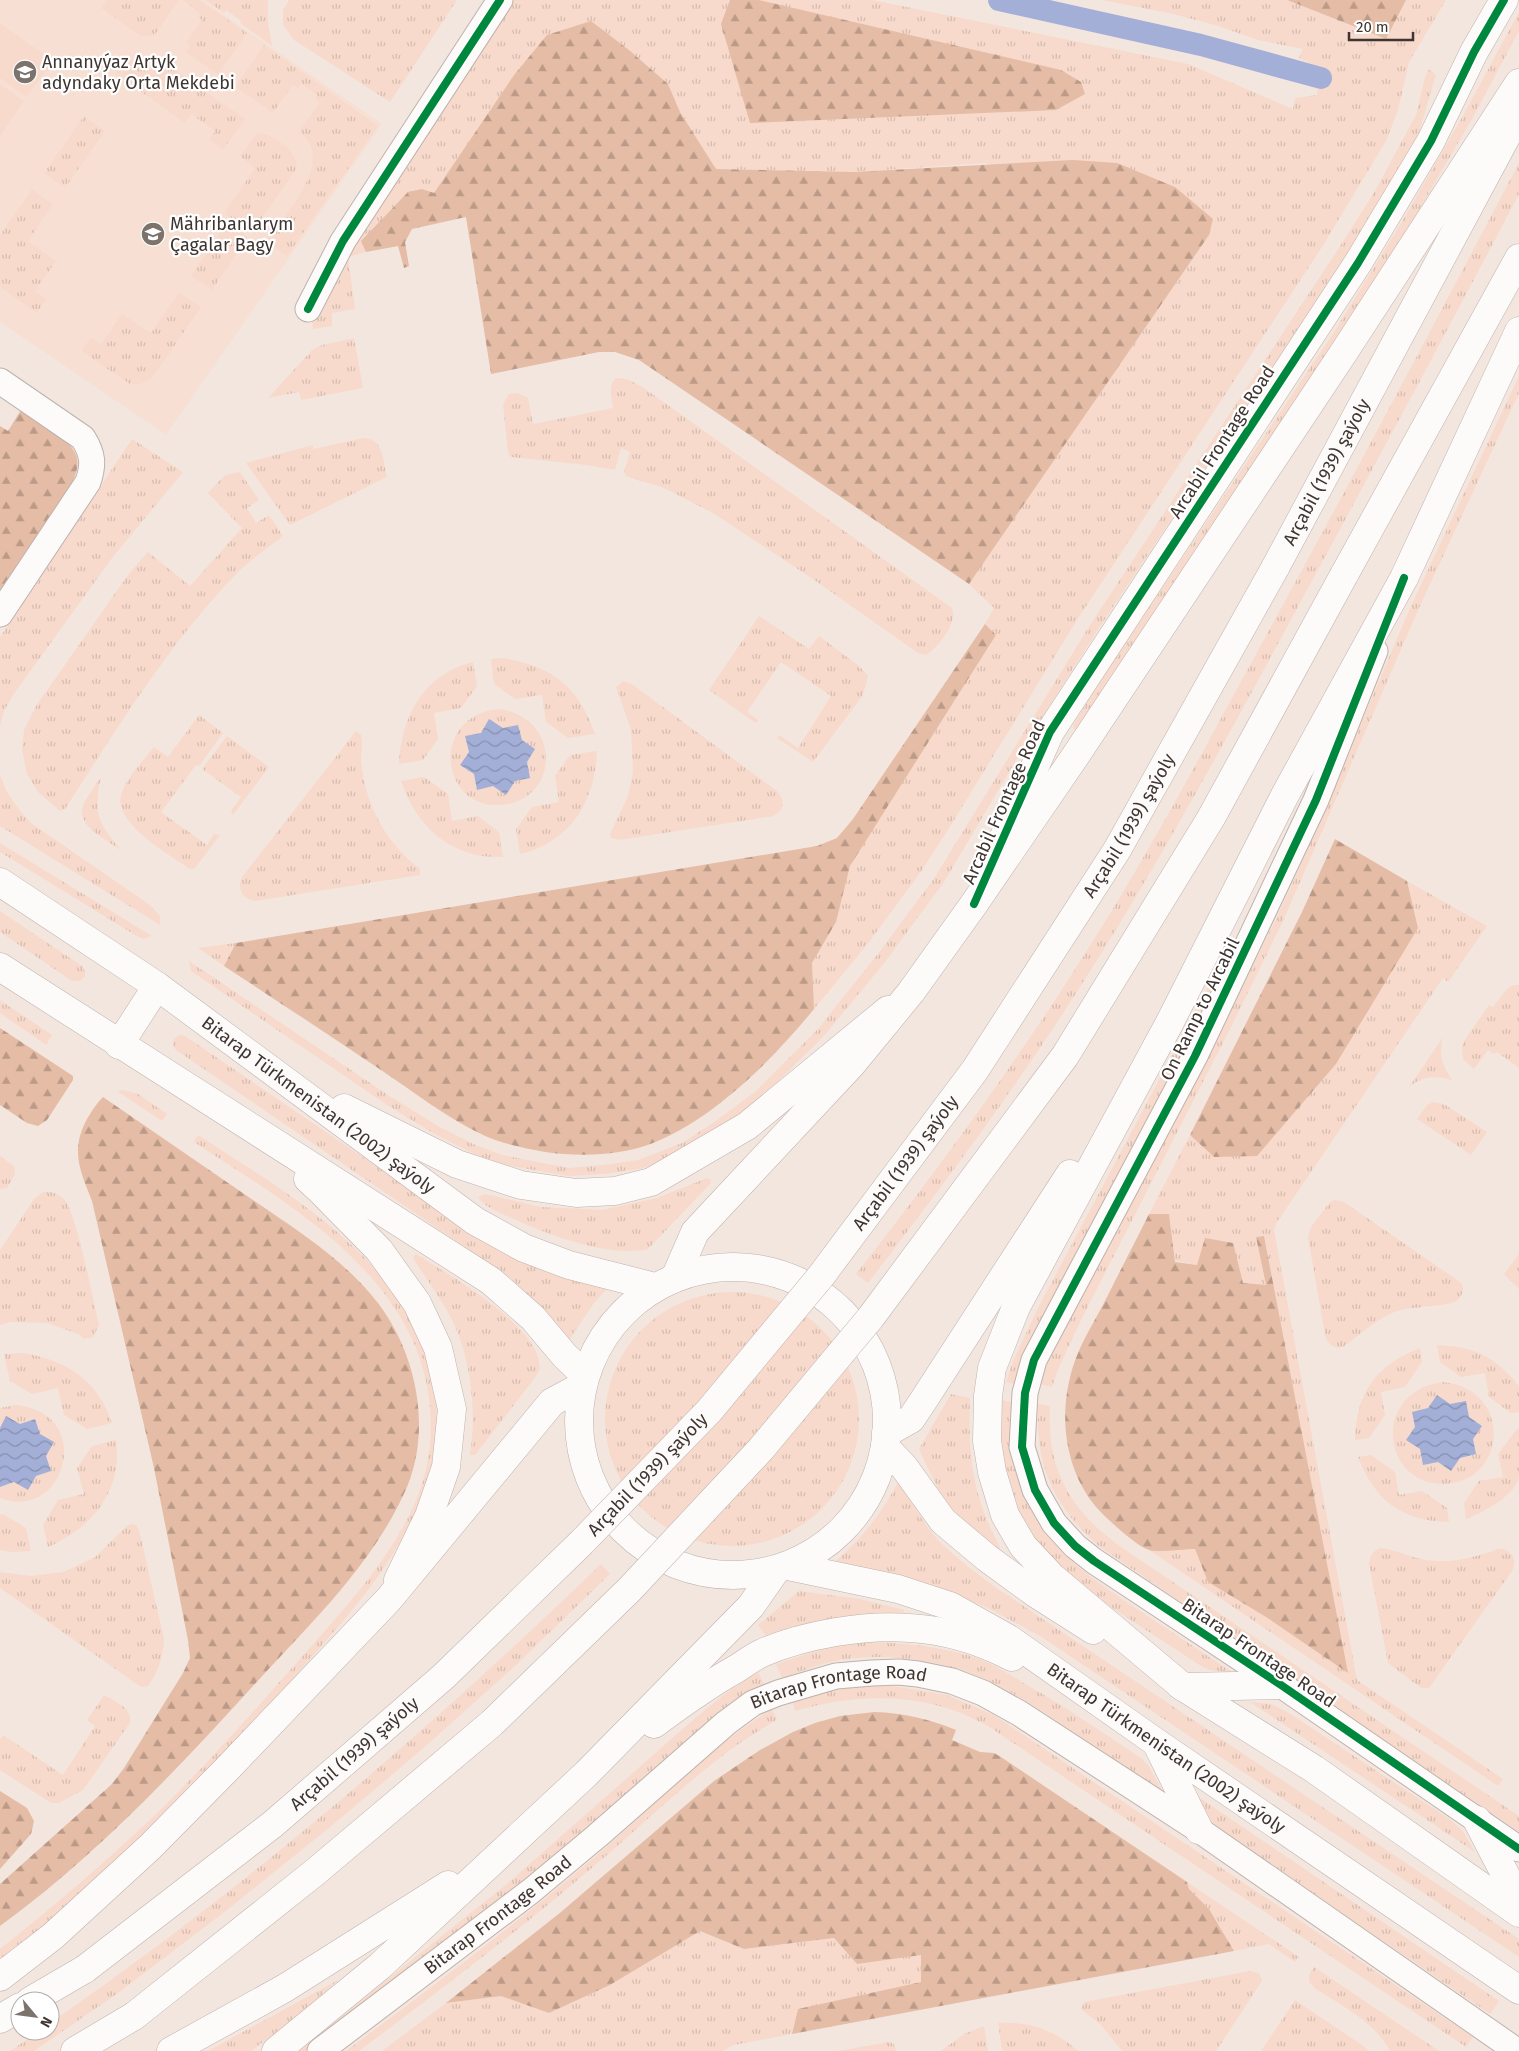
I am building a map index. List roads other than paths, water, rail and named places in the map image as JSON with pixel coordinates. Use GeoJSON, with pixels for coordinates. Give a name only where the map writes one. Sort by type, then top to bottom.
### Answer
{"type":"FeatureCollection","features":[{"type":"Feature","properties":{"kind":"main road","name":"Arcabil Frontage Road"},"geometry":{"type":"LineString","coordinates":[[974,904],[1050,732],[1358,263],[1431,141],[1474,52],[1504,0]]}},
{"type":"Feature","properties":{"kind":"main road"},"geometry":{"type":"LineString","coordinates":[[665,1283],[694,1232],[852,1064],[911,992],[974,904],[1074,758],[1519,83]]}},
{"type":"Feature","properties":{"kind":"main road","name":"Arçabil (1939) şaýoly"},"geometry":{"type":"LineString","coordinates":[[47,1991],[85,1969],[273,1824],[443,1677],[582,1542],[709,1411],[821,1276],[975,1070],[1117,850],[1276,568],[1519,113]]}},
{"type":"Feature","properties":{"kind":"main road"},"geometry":{"type":"LineString","coordinates":[[75,2051],[134,2016],[314,1873],[492,1723],[629,1590],[762,1448],[871,1317],[1065,1056],[1211,818],[1519,258]]}},
{"type":"Feature","properties":{"kind":"main road"},"geometry":{"type":"LineString","coordinates":[[1281,1685],[1183,1687],[1052,1577],[1023,1546],[1005,1516],[992,1472],[987,1441],[988,1396],[992,1368],[1016,1307],[1170,1022],[1285,796],[1404,578],[1519,331]]}},
{"type":"Feature","properties":{"kind":"main road","name":"Bitarap Türkmenistan (2002) şaýoly"},"geometry":{"type":"LineString","coordinates":[[0,882],[157,986],[483,1226],[524,1248],[569,1265],[665,1283]]}},
{"type":"Feature","properties":{"kind":"main road"},"geometry":{"type":"LineString","coordinates":[[0,967],[491,1281],[533,1318],[584,1381]]}},
{"type":"Feature","properties":{"kind":"main road"},"geometry":{"type":"LineString","coordinates":[[120,1045],[157,986]]}},
{"type":"Feature","properties":{"kind":"main road"},"geometry":{"type":"LineString","coordinates":[[261,1063],[366,1119],[457,1164],[521,1185],[576,1193],[615,1191],[652,1182],[747,1126],[911,992]]}},
{"type":"Feature","properties":{"kind":"main road"},"geometry":{"type":"LineString","coordinates":[[886,1440],[910,1419],[924,1401],[998,1284],[1170,1022]]}},
{"type":"Feature","properties":{"kind":"main road"},"geometry":{"type":"LineString","coordinates":[[225,1112],[320,1190],[379,1250],[417,1303],[438,1348],[452,1409],[446,1467],[429,1516],[389,1599]]}},
{"type":"Feature","properties":{"kind":"main road"},"geometry":{"type":"LineString","coordinates":[[718,1267],[763,1269],[805,1284],[841,1311],[868,1347],[884,1389],[886,1440],[873,1486],[852,1520],[823,1547],[782,1568],[723,1576],[671,1564],[626,1534],[594,1491],[579,1440],[584,1381],[596,1349],[612,1325],[632,1304],[665,1283],[718,1267]]}},
{"type":"Feature","properties":{"kind":"main road"},"geometry":{"type":"LineString","coordinates":[[0,1977],[54,1936],[150,1847],[389,1599],[552,1402],[584,1381]]}},
{"type":"Feature","properties":{"kind":"main road"},"geometry":{"type":"LineString","coordinates":[[886,1440],[944,1521],[987,1558],[1034,1593],[1314,1770],[1519,1913]]}},
{"type":"Feature","properties":{"kind":"main road"},"geometry":{"type":"LineString","coordinates":[[276,2051],[380,1966],[586,1774],[751,1606],[782,1568]]}},
{"type":"Feature","properties":{"kind":"main road","name":"Bitarap Türkmenistan (2002) şaýoly"},"geometry":{"type":"LineString","coordinates":[[782,1568],[898,1589],[950,1606],[1009,1639],[1157,1743],[1519,1990]]}},
{"type":"Feature","properties":{"kind":"main road"},"geometry":{"type":"LineString","coordinates":[[586,1774],[705,1686],[762,1653],[810,1638],[847,1632],[910,1628],[952,1634],[999,1650],[1102,1704]]}},
{"type":"Feature","properties":{"kind":"main road"},"geometry":{"type":"LineString","coordinates":[[1157,1743],[1199,1830]]}},
{"type":"Feature","properties":{"kind":"main road"},"geometry":{"type":"LineString","coordinates":[[1477,1820],[1519,1901]]}},
{"type":"Feature","properties":{"kind":"main road"},"geometry":{"type":"LineString","coordinates":[[171,2051],[286,1988],[512,1844]]}},
{"type":"Feature","properties":{"kind":"street"},"geometry":{"type":"LineString","coordinates":[[308,309],[344,241],[500,0]]}},
{"type":"Feature","properties":{"kind":"street"},"geometry":{"type":"LineString","coordinates":[[0,381],[83,438],[91,452],[93,468],[88,482],[0,614]]}},
{"type":"Feature","properties":{"kind":"street","name":"On Ramp to Arcabil"},"geometry":{"type":"LineString","coordinates":[[1022,1448],[1025,1393],[1034,1360],[1195,1056],[1316,800],[1404,578]]}},
{"type":"Feature","properties":{"kind":"street","name":"Bitarap Frontage Road"},"geometry":{"type":"LineString","coordinates":[[1022,1448],[1035,1490],[1054,1524],[1075,1546],[1094,1561],[1281,1685],[1519,1850]]}},
{"type":"Feature","properties":{"kind":"street","name":"Bitarap Frontage Road"},"geometry":{"type":"LineString","coordinates":[[320,2051],[531,1891],[726,1723],[754,1703],[778,1692],[836,1676],[872,1672],[918,1674],[952,1681],[983,1693],[1019,1713],[1199,1830],[1517,2051]]}},
{"type":"Feature","properties":{"kind":"water"},"geometry":{"type":"Polygon","coordinates":[[[489,719],[503,728],[518,725],[522,740],[535,749],[527,762],[530,778],[515,781],[506,795],[493,786],[477,790],[474,774],[460,765],[469,752],[465,736],[481,733],[489,719]]]}},
{"type":"Feature","properties":{"kind":"water"},"geometry":{"type":"Polygon","coordinates":[[[1437,1395],[1450,1404],[1466,1401],[1469,1417],[1482,1426],[1473,1439],[1476,1454],[1460,1458],[1451,1471],[1438,1462],[1423,1465],[1420,1449],[1406,1440],[1415,1427],[1412,1412],[1428,1408],[1437,1395]]]}},
{"type":"Feature","properties":{"kind":"water"},"geometry":{"type":"Polygon","coordinates":[[[6,1416],[20,1424],[35,1419],[40,1434],[54,1442],[46,1456],[51,1471],[36,1476],[28,1490],[14,1482],[0,1487],[0,1428],[6,1416]]]}},
{"type":"Feature","properties":{"kind":"waterway"},"geometry":{"type":"LineString","coordinates":[[999,0],[1201,45],[1321,78]]}},
{"type":"Feature","properties":{"kind":"place","name":"Annanyýaz Artyk adyndaky Orta Mekdebi"},"geometry":{"type":"Point","coordinates":[25,72]}},
{"type":"Feature","properties":{"kind":"place","name":"Mähribanlarym Çagalar Bagy"},"geometry":{"type":"Point","coordinates":[153,234]}}]}
